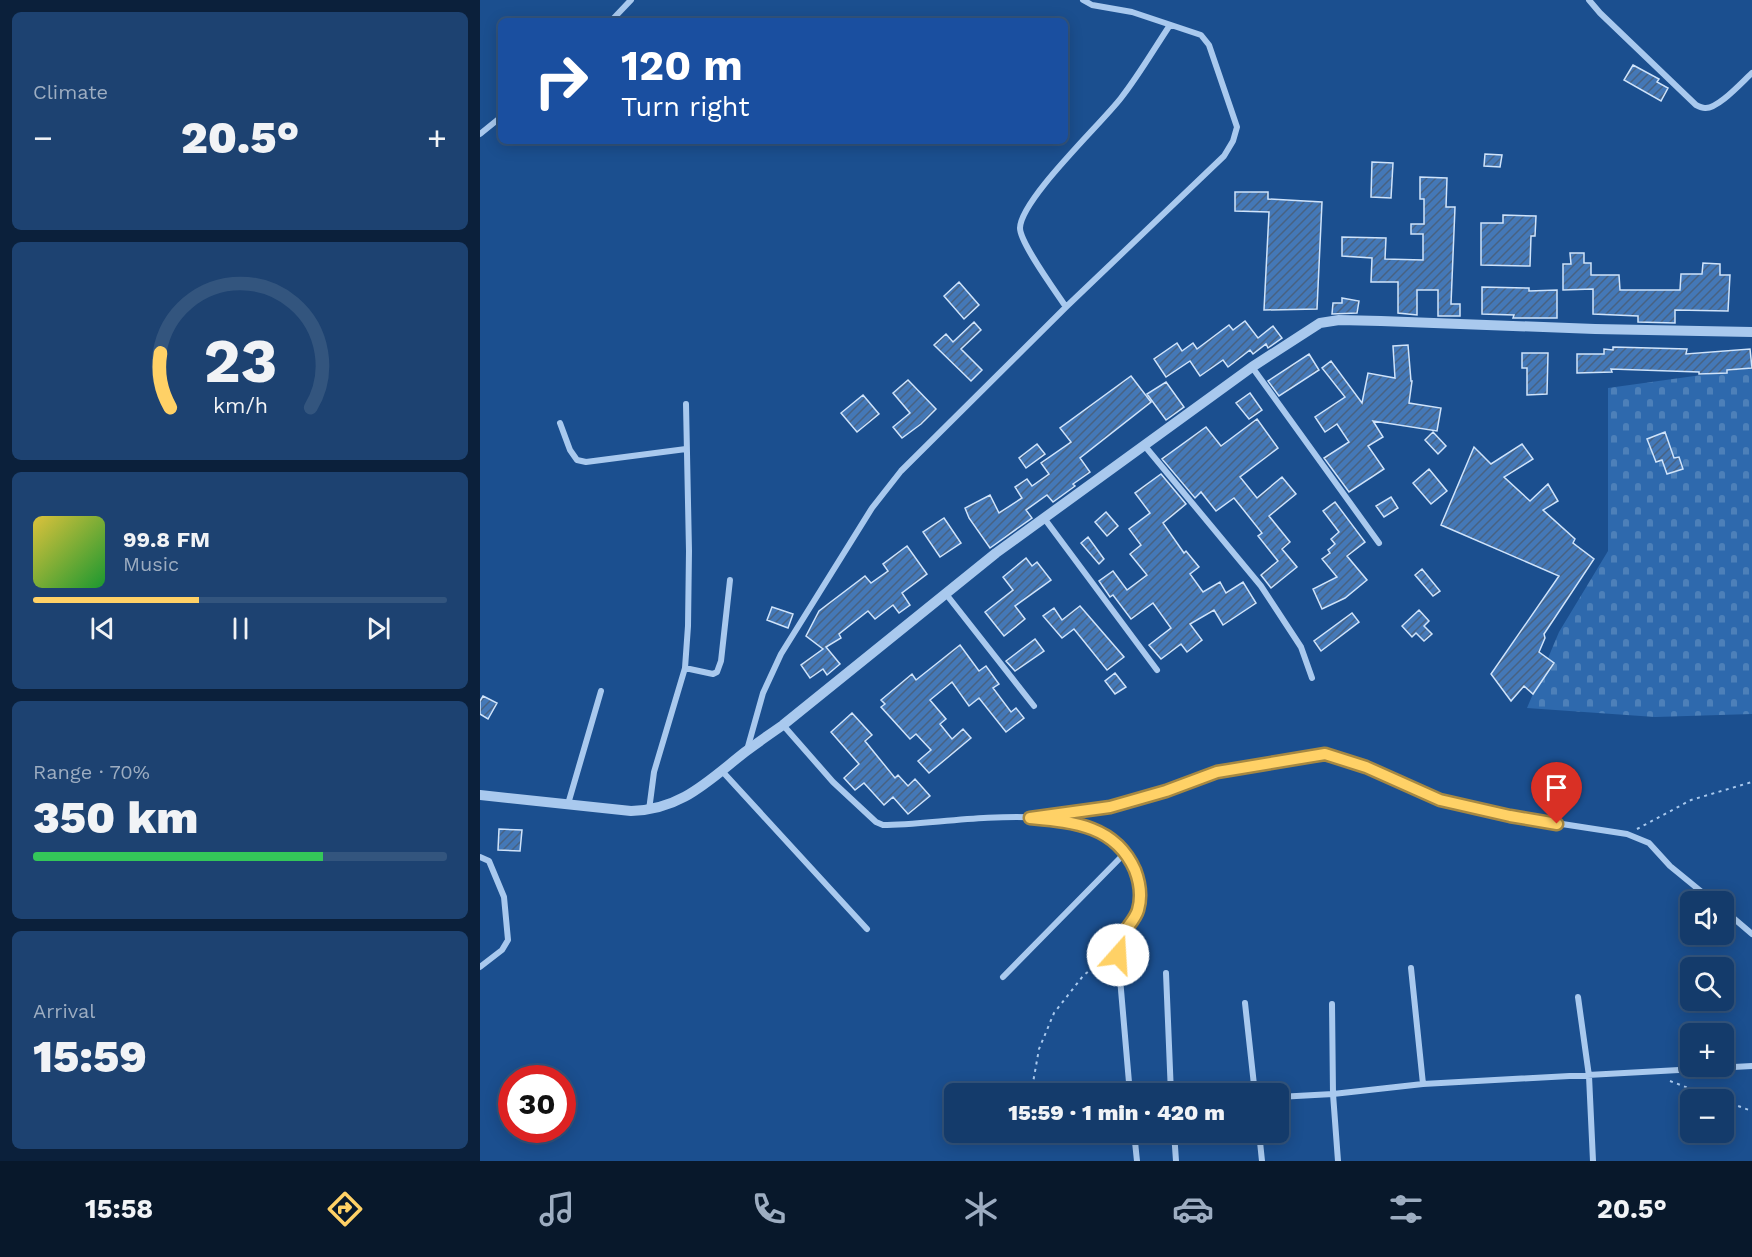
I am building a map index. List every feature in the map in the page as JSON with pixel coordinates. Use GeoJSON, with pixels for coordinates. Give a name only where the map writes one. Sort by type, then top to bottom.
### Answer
{"type":"FeatureCollection","features":[{"type":"Feature","properties":{"kind":"street"},"geometry":{"type":"LineString","coordinates":[[614,18],[631,0]]}},
{"type":"Feature","properties":{"kind":"street"},"geometry":{"type":"LineString","coordinates":[[747,750],[763,693],[782,654],[872,508],[901,471],[1066,307],[1224,156],[1233,141],[1237,127],[1233,112],[1209,45],[1202,35],[1132,12],[1092,5],[1083,0]]}},
{"type":"Feature","properties":{"kind":"street"},"geometry":{"type":"LineString","coordinates":[[1589,0],[1696,105],[1704,108],[1713,106],[1752,73]]}},
{"type":"Feature","properties":{"kind":"street"},"geometry":{"type":"LineString","coordinates":[[1066,307],[1026,245],[1020,229],[1023,214],[1050,177],[1121,98],[1170,25]]}},
{"type":"Feature","properties":{"kind":"street"},"geometry":{"type":"LineString","coordinates":[[480,134],[498,119]]}},
{"type":"Feature","properties":{"kind":"street"},"geometry":{"type":"LineString","coordinates":[[480,795],[649,811],[672,804],[696,792],[747,750],[783,725],[996,553],[1252,367],[1320,322],[1339,320],[1752,332]]}},
{"type":"Feature","properties":{"kind":"street"},"geometry":{"type":"LineString","coordinates":[[1252,367],[1379,543]]}},
{"type":"Feature","properties":{"kind":"street"},"geometry":{"type":"LineString","coordinates":[[649,811],[654,772],[685,668],[688,626],[686,404]]}},
{"type":"Feature","properties":{"kind":"street"},"geometry":{"type":"LineString","coordinates":[[560,423],[570,450],[577,460],[586,462],[686,449]]}},
{"type":"Feature","properties":{"kind":"street"},"geometry":{"type":"LineString","coordinates":[[1144,445],[1261,586],[1301,647],[1312,678]]}},
{"type":"Feature","properties":{"kind":"street"},"geometry":{"type":"LineString","coordinates":[[1044,518],[1157,670]]}},
{"type":"Feature","properties":{"kind":"street"},"geometry":{"type":"LineString","coordinates":[[685,668],[713,674],[717,672],[721,661],[730,580]]}},
{"type":"Feature","properties":{"kind":"street"},"geometry":{"type":"LineString","coordinates":[[946,594],[1034,706]]}},
{"type":"Feature","properties":{"kind":"street"},"geometry":{"type":"LineString","coordinates":[[568,804],[601,692]]}},
{"type":"Feature","properties":{"kind":"street"},"geometry":{"type":"LineString","coordinates":[[783,725],[833,782],[876,822],[884,825],[990,817],[1030,818],[1066,822],[1096,830],[1118,843],[1137,875],[1141,892],[1137,912],[1119,942],[1118,955],[1129,1083]]}},
{"type":"Feature","properties":{"kind":"street"},"geometry":{"type":"LineString","coordinates":[[1030,818],[1110,807],[1166,791],[1217,772],[1325,754],[1366,767],[1440,800],[1510,816],[1627,834],[1649,843],[1670,866],[1701,891]]}},
{"type":"Feature","properties":{"kind":"street"},"geometry":{"type":"LineString","coordinates":[[722,771],[867,929]]}},
{"type":"Feature","properties":{"kind":"street"},"geometry":{"type":"LineString","coordinates":[[1003,977],[1125,853]]}},
{"type":"Feature","properties":{"kind":"street"},"geometry":{"type":"LineString","coordinates":[[480,857],[489,861],[504,897],[508,940],[502,950],[480,967]]}},
{"type":"Feature","properties":{"kind":"street"},"geometry":{"type":"LineString","coordinates":[[1734,919],[1752,934]]}},
{"type":"Feature","properties":{"kind":"street"},"geometry":{"type":"LineString","coordinates":[[1411,968],[1423,1084]]}},
{"type":"Feature","properties":{"kind":"street"},"geometry":{"type":"LineString","coordinates":[[1166,973],[1171,1083]]}},
{"type":"Feature","properties":{"kind":"street"},"geometry":{"type":"LineString","coordinates":[[1578,997],[1588,1076],[1593,1161]]}},
{"type":"Feature","properties":{"kind":"street"},"geometry":{"type":"LineString","coordinates":[[1245,1002],[1254,1083]]}},
{"type":"Feature","properties":{"kind":"street"},"geometry":{"type":"LineString","coordinates":[[1332,1004],[1333,1094],[1338,1161]]}},
{"type":"Feature","properties":{"kind":"street"},"geometry":{"type":"LineString","coordinates":[[1289,1096],[1423,1084],[1752,1066]]}},
{"type":"Feature","properties":{"kind":"street"},"geometry":{"type":"LineString","coordinates":[[1135,1143],[1137,1161]]}},
{"type":"Feature","properties":{"kind":"street"},"geometry":{"type":"LineString","coordinates":[[1175,1143],[1176,1161]]}},
{"type":"Feature","properties":{"kind":"street"},"geometry":{"type":"LineString","coordinates":[[1260,1143],[1262,1161]]}},
{"type":"Feature","properties":{"kind":"path"},"geometry":{"type":"LineString","coordinates":[[1627,834],[1691,800],[1752,783]]}},
{"type":"Feature","properties":{"kind":"path"},"geometry":{"type":"LineString","coordinates":[[1033,1083],[1039,1049],[1054,1013],[1083,976],[1097,964],[1118,955]]}},
{"type":"Feature","properties":{"kind":"path"},"geometry":{"type":"LineString","coordinates":[[1666,1079],[1693,1089]]}},
{"type":"Feature","properties":{"kind":"path"},"geometry":{"type":"LineString","coordinates":[[1734,1104],[1752,1111]]}},
{"type":"Feature","properties":{"kind":"green space"},"geometry":{"type":"Polygon","coordinates":[[[1752,368],[1752,714],[1655,717],[1527,708],[1559,632],[1608,551],[1608,388],[1752,368]]]}},
{"type":"Feature","properties":{"kind":"building"},"geometry":{"type":"Polygon","coordinates":[[[1633,65],[1659,79],[1657,82],[1668,88],[1661,101],[1624,80],[1633,65]]]}},
{"type":"Feature","properties":{"kind":"building"},"geometry":{"type":"Polygon","coordinates":[[[1485,154],[1502,155],[1500,167],[1484,166],[1485,154]]]}},
{"type":"Feature","properties":{"kind":"building"},"geometry":{"type":"Polygon","coordinates":[[[1372,162],[1393,163],[1391,198],[1371,197],[1372,162]]]}},
{"type":"Feature","properties":{"kind":"building"},"geometry":{"type":"Polygon","coordinates":[[[1420,177],[1447,178],[1446,207],[1455,207],[1451,304],[1460,304],[1460,316],[1438,316],[1438,290],[1417,290],[1417,315],[1398,313],[1398,282],[1371,282],[1372,258],[1342,256],[1342,237],[1386,238],[1385,259],[1423,260],[1423,234],[1411,234],[1411,224],[1424,224],[1424,199],[1420,199],[1420,177]]]}},
{"type":"Feature","properties":{"kind":"building"},"geometry":{"type":"Polygon","coordinates":[[[1235,192],[1268,192],[1268,199],[1322,202],[1317,309],[1264,310],[1269,212],[1235,211],[1235,192]]]}},
{"type":"Feature","properties":{"kind":"building"},"geometry":{"type":"Polygon","coordinates":[[[1503,215],[1536,216],[1535,236],[1531,236],[1530,266],[1481,265],[1481,223],[1503,223],[1503,215]]]}},
{"type":"Feature","properties":{"kind":"building"},"geometry":{"type":"Polygon","coordinates":[[[1570,253],[1584,253],[1584,263],[1591,263],[1591,275],[1619,275],[1620,290],[1680,290],[1681,274],[1702,274],[1703,263],[1720,264],[1720,275],[1730,275],[1728,311],[1675,310],[1675,323],[1638,322],[1638,316],[1593,314],[1593,289],[1563,290],[1563,264],[1571,264],[1570,253]]]}},
{"type":"Feature","properties":{"kind":"building"},"geometry":{"type":"Polygon","coordinates":[[[959,282],[979,305],[964,319],[944,296],[959,282]]]}},
{"type":"Feature","properties":{"kind":"building"},"geometry":{"type":"Polygon","coordinates":[[[1482,287],[1529,288],[1529,291],[1557,290],[1557,318],[1513,318],[1514,315],[1482,314],[1482,287]]]}},
{"type":"Feature","properties":{"kind":"building"},"geometry":{"type":"Polygon","coordinates":[[[1342,298],[1359,301],[1357,313],[1332,314],[1333,303],[1342,303],[1342,298]]]}},
{"type":"Feature","properties":{"kind":"building"},"geometry":{"type":"Polygon","coordinates":[[[1245,321],[1258,338],[1273,326],[1282,338],[1268,348],[1266,344],[1253,354],[1250,350],[1228,367],[1223,360],[1200,376],[1190,361],[1166,377],[1154,359],[1177,343],[1182,351],[1193,343],[1197,349],[1229,325],[1233,330],[1245,321]]]}},
{"type":"Feature","properties":{"kind":"building"},"geometry":{"type":"Polygon","coordinates":[[[974,322],[981,330],[961,349],[982,370],[971,381],[934,345],[946,334],[953,342],[974,322]]]}},
{"type":"Feature","properties":{"kind":"building"},"geometry":{"type":"Polygon","coordinates":[[[1408,345],[1412,381],[1409,403],[1441,408],[1437,431],[1373,421],[1383,437],[1368,446],[1384,469],[1349,492],[1324,458],[1349,442],[1337,424],[1325,432],[1315,417],[1345,397],[1322,368],[1331,361],[1362,403],[1368,373],[1395,378],[1393,346],[1408,345]]]}},
{"type":"Feature","properties":{"kind":"building"},"geometry":{"type":"Polygon","coordinates":[[[1613,347],[1687,349],[1686,354],[1750,349],[1752,368],[1727,370],[1727,373],[1699,374],[1699,372],[1611,369],[1612,372],[1577,373],[1577,354],[1604,354],[1604,349],[1613,350],[1613,347]]]}},
{"type":"Feature","properties":{"kind":"building"},"geometry":{"type":"Polygon","coordinates":[[[1522,353],[1548,353],[1547,394],[1527,395],[1527,368],[1522,368],[1522,353]]]}},
{"type":"Feature","properties":{"kind":"building"},"geometry":{"type":"Polygon","coordinates":[[[1309,354],[1319,370],[1279,396],[1268,381],[1309,354]]]}},
{"type":"Feature","properties":{"kind":"building"},"geometry":{"type":"Polygon","coordinates":[[[1131,376],[1151,402],[1080,458],[1090,472],[1073,484],[1075,486],[1053,502],[1047,495],[1026,510],[1032,518],[990,548],[969,518],[965,508],[990,495],[999,513],[1022,498],[1015,487],[1027,479],[1032,486],[1049,474],[1041,463],[1071,442],[1060,428],[1131,376]]]}},
{"type":"Feature","properties":{"kind":"building"},"geometry":{"type":"Polygon","coordinates":[[[908,380],[936,409],[902,438],[893,427],[910,413],[893,393],[908,380]]]}},
{"type":"Feature","properties":{"kind":"building"},"geometry":{"type":"Polygon","coordinates":[[[1166,382],[1184,407],[1166,420],[1147,394],[1166,382]]]}},
{"type":"Feature","properties":{"kind":"building"},"geometry":{"type":"Polygon","coordinates":[[[1250,393],[1262,410],[1249,419],[1236,403],[1250,393]]]}},
{"type":"Feature","properties":{"kind":"building"},"geometry":{"type":"Polygon","coordinates":[[[863,395],[879,414],[857,432],[841,413],[863,395]]]}},
{"type":"Feature","properties":{"kind":"building"},"geometry":{"type":"Polygon","coordinates":[[[1257,419],[1278,448],[1240,477],[1257,498],[1282,477],[1296,494],[1269,516],[1290,542],[1282,549],[1297,567],[1271,588],[1261,575],[1278,561],[1258,536],[1262,533],[1234,498],[1216,511],[1201,492],[1195,498],[1162,459],[1206,427],[1221,446],[1257,419]]]}},
{"type":"Feature","properties":{"kind":"building"},"geometry":{"type":"Polygon","coordinates":[[[1433,432],[1446,446],[1438,454],[1425,440],[1433,432]]]}},
{"type":"Feature","properties":{"kind":"building"},"geometry":{"type":"Polygon","coordinates":[[[1665,432],[1674,458],[1679,457],[1683,469],[1667,474],[1662,460],[1656,462],[1647,439],[1665,432]]]}},
{"type":"Feature","properties":{"kind":"building"},"geometry":{"type":"Polygon","coordinates":[[[1037,444],[1045,454],[1026,468],[1019,458],[1037,444]]]}},
{"type":"Feature","properties":{"kind":"building"},"geometry":{"type":"Polygon","coordinates":[[[1522,444],[1533,459],[1504,477],[1530,501],[1548,484],[1558,501],[1543,510],[1575,539],[1573,543],[1594,559],[1544,634],[1545,638],[1539,652],[1554,663],[1533,694],[1524,686],[1511,701],[1491,674],[1559,576],[1441,525],[1474,447],[1491,464],[1522,444]]]}},
{"type":"Feature","properties":{"kind":"building"},"geometry":{"type":"Polygon","coordinates":[[[1429,469],[1447,491],[1431,504],[1413,483],[1429,469]]]}},
{"type":"Feature","properties":{"kind":"building"},"geometry":{"type":"Polygon","coordinates":[[[1161,474],[1186,504],[1163,523],[1184,553],[1186,551],[1199,567],[1190,574],[1203,592],[1220,582],[1226,593],[1243,582],[1256,603],[1223,625],[1214,610],[1190,624],[1202,640],[1187,652],[1181,644],[1161,659],[1149,645],[1171,628],[1153,603],[1131,619],[1113,595],[1110,597],[1099,581],[1113,571],[1127,590],[1147,575],[1130,554],[1141,545],[1129,529],[1150,513],[1135,493],[1161,474]]]}},
{"type":"Feature","properties":{"kind":"building"},"geometry":{"type":"Polygon","coordinates":[[[1391,497],[1398,508],[1384,517],[1376,506],[1391,497]]]}},
{"type":"Feature","properties":{"kind":"building"},"geometry":{"type":"Polygon","coordinates":[[[1335,502],[1365,542],[1347,556],[1367,580],[1345,598],[1322,609],[1313,589],[1337,577],[1322,559],[1330,553],[1328,550],[1335,544],[1331,539],[1339,532],[1323,511],[1335,502]]]}},
{"type":"Feature","properties":{"kind":"building"},"geometry":{"type":"Polygon","coordinates":[[[1106,512],[1118,526],[1107,536],[1095,522],[1106,512]]]}},
{"type":"Feature","properties":{"kind":"building"},"geometry":{"type":"Polygon","coordinates":[[[944,518],[961,543],[940,557],[923,532],[944,518]]]}},
{"type":"Feature","properties":{"kind":"building"},"geometry":{"type":"Polygon","coordinates":[[[1088,537],[1104,559],[1099,564],[1081,543],[1088,537]]]}},
{"type":"Feature","properties":{"kind":"building"},"geometry":{"type":"Polygon","coordinates":[[[907,546],[927,574],[902,593],[910,605],[899,613],[893,605],[875,619],[868,611],[839,634],[841,638],[826,647],[840,664],[827,675],[823,669],[810,678],[801,665],[823,649],[806,636],[819,611],[865,576],[871,583],[888,571],[883,564],[907,546]]]}},
{"type":"Feature","properties":{"kind":"building"},"geometry":{"type":"Polygon","coordinates":[[[1026,558],[1032,566],[1037,562],[1051,580],[1015,606],[1025,619],[1004,636],[985,612],[1013,590],[1003,577],[1026,558]]]}},
{"type":"Feature","properties":{"kind":"building"},"geometry":{"type":"Polygon","coordinates":[[[1422,569],[1440,591],[1433,596],[1415,575],[1422,569]]]}},
{"type":"Feature","properties":{"kind":"building"},"geometry":{"type":"Polygon","coordinates":[[[1080,606],[1124,657],[1107,670],[1074,629],[1062,638],[1043,616],[1054,608],[1062,620],[1080,606]]]}},
{"type":"Feature","properties":{"kind":"building"},"geometry":{"type":"Polygon","coordinates":[[[772,607],[793,614],[788,628],[767,620],[772,607]]]}},
{"type":"Feature","properties":{"kind":"building"},"geometry":{"type":"Polygon","coordinates":[[[1419,610],[1429,621],[1424,626],[1432,634],[1424,641],[1416,633],[1412,637],[1402,626],[1419,610]]]}},
{"type":"Feature","properties":{"kind":"building"},"geometry":{"type":"Polygon","coordinates":[[[1352,613],[1359,622],[1321,651],[1314,641],[1352,613]]]}},
{"type":"Feature","properties":{"kind":"building"},"geometry":{"type":"Polygon","coordinates":[[[1035,639],[1044,651],[1015,671],[1006,661],[1035,639]]]}},
{"type":"Feature","properties":{"kind":"building"},"geometry":{"type":"Polygon","coordinates":[[[960,645],[979,671],[986,666],[999,684],[993,688],[1011,712],[1016,708],[1024,718],[1006,732],[979,698],[969,706],[952,682],[930,700],[946,719],[940,724],[952,739],[963,729],[971,738],[929,773],[918,761],[931,750],[916,734],[910,739],[881,707],[885,704],[881,700],[912,674],[916,680],[960,645]]]}},
{"type":"Feature","properties":{"kind":"building"},"geometry":{"type":"Polygon","coordinates":[[[1115,673],[1126,687],[1115,694],[1105,681],[1115,673]]]}},
{"type":"Feature","properties":{"kind":"building"},"geometry":{"type":"Polygon","coordinates":[[[483,696],[497,703],[488,719],[480,714],[480,701],[483,696]]]}},
{"type":"Feature","properties":{"kind":"building"},"geometry":{"type":"Polygon","coordinates":[[[852,713],[872,735],[865,741],[895,778],[898,775],[908,786],[915,779],[930,796],[908,814],[893,797],[884,805],[864,783],[855,790],[844,778],[859,764],[831,732],[852,713]]]}},
{"type":"Feature","properties":{"kind":"building"},"geometry":{"type":"Polygon","coordinates":[[[499,829],[522,830],[520,851],[498,850],[499,829]]]}},
{"type":"Feature","properties":{"kind":"route"},"geometry":{"type":"LineString","coordinates":[[1118,955],[1119,942],[1137,912],[1141,892],[1131,862],[1118,843],[1096,830],[1066,822],[1030,818],[1110,807],[1166,791],[1217,772],[1325,754],[1366,767],[1440,800],[1557,824]]}}]}
